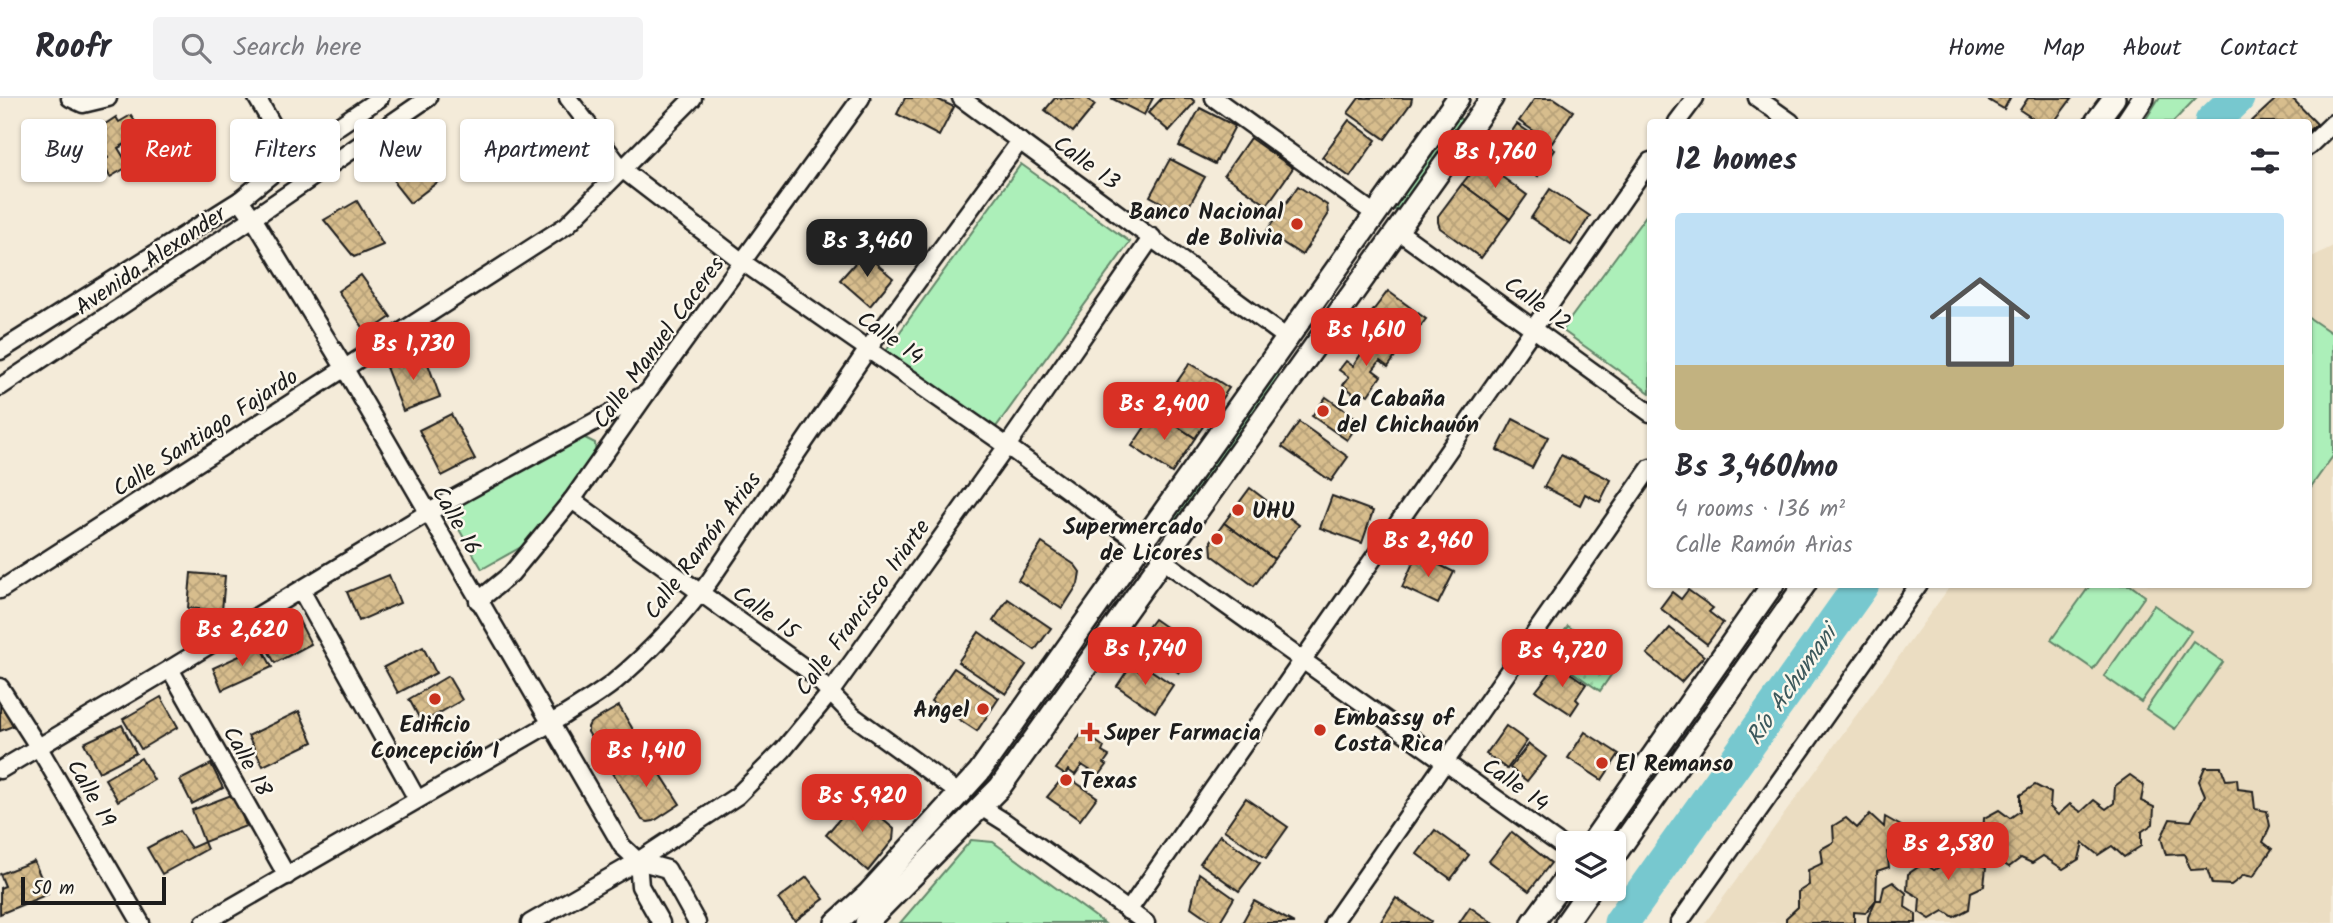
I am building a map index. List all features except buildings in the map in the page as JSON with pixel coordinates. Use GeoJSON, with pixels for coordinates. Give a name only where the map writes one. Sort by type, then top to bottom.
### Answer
{"type":"FeatureCollection","features":[{"type":"Feature","properties":{"kind":"main road"},"geometry":{"type":"LineString","coordinates":[[836,923],[868,894],[979,772],[1458,98]]}},
{"type":"Feature","properties":{"kind":"main road"},"geometry":{"type":"LineString","coordinates":[[2098,119],[2114,98]]}},
{"type":"Feature","properties":{"kind":"main road"},"geometry":{"type":"LineString","coordinates":[[2129,119],[2143,98]]}},
{"type":"Feature","properties":{"kind":"main road"},"geometry":{"type":"LineString","coordinates":[[866,923],[1000,787],[1398,230],[1484,101]]}},
{"type":"Feature","properties":{"kind":"main road"},"geometry":{"type":"LineString","coordinates":[[1375,215],[1398,230]]}},
{"type":"Feature","properties":{"kind":"main road"},"geometry":{"type":"LineString","coordinates":[[1287,338],[1310,354]]}},
{"type":"Feature","properties":{"kind":"main road"},"geometry":{"type":"LineString","coordinates":[[1140,543],[1164,561]]}},
{"type":"Feature","properties":{"kind":"main road"},"geometry":{"type":"LineString","coordinates":[[1600,831],[1770,588]]}},
{"type":"Feature","properties":{"kind":"main road"},"geometry":{"type":"LineString","coordinates":[[1626,839],[1802,588]]}},
{"type":"Feature","properties":{"kind":"main road"},"geometry":{"type":"LineString","coordinates":[[960,794],[981,807]]}},
{"type":"Feature","properties":{"kind":"main road"},"geometry":{"type":"LineString","coordinates":[[1533,923],[1556,891]]}},
{"type":"Feature","properties":{"kind":"main road"},"geometry":{"type":"LineString","coordinates":[[1566,923],[1582,901]]}},
{"type":"Feature","properties":{"kind":"street"},"geometry":{"type":"LineString","coordinates":[[70,98],[83,104],[108,98]]}},
{"type":"Feature","properties":{"kind":"street"},"geometry":{"type":"LineString","coordinates":[[257,98],[269,119]]}},
{"type":"Feature","properties":{"kind":"street","name":"Avenida Alexander"},"geometry":{"type":"LineString","coordinates":[[340,125],[380,98]]}},
{"type":"Feature","properties":{"kind":"street","name":"Avenida Alexander"},"geometry":{"type":"LineString","coordinates":[[0,387],[428,98]]}},
{"type":"Feature","properties":{"kind":"street","name":"Calle 14"},"geometry":{"type":"LineString","coordinates":[[568,98],[623,170],[744,262],[1007,446],[1140,543]]}},
{"type":"Feature","properties":{"kind":"street","name":"Calle Santiago Fajardo"},"geometry":{"type":"LineString","coordinates":[[0,590],[567,225],[692,98]]}},
{"type":"Feature","properties":{"kind":"street","name":"Calle Manuel Caceres"},"geometry":{"type":"LineString","coordinates":[[478,601],[510,575],[572,500],[861,98]]}},
{"type":"Feature","properties":{"kind":"street","name":"Calle 13"},"geometry":{"type":"LineString","coordinates":[[961,98],[1287,338]]}},
{"type":"Feature","properties":{"kind":"street"},"geometry":{"type":"LineString","coordinates":[[1214,98],[1375,215]]}},
{"type":"Feature","properties":{"kind":"street"},"geometry":{"type":"LineString","coordinates":[[1679,119],[1695,98]]}},
{"type":"Feature","properties":{"kind":"street"},"geometry":{"type":"LineString","coordinates":[[1757,98],[1787,119]]}},
{"type":"Feature","properties":{"kind":"street"},"geometry":{"type":"LineString","coordinates":[[2312,143],[2333,123]]}},
{"type":"Feature","properties":{"kind":"street","name":"Calle Ramón Arias"},"geometry":{"type":"LineString","coordinates":[[204,923],[550,723],[612,684],[663,636],[700,593],[868,349],[1020,141]]}},
{"type":"Feature","properties":{"kind":"street"},"geometry":{"type":"LineString","coordinates":[[1128,911],[1647,165]]}},
{"type":"Feature","properties":{"kind":"street","name":"Avenida Alexander"},"geometry":{"type":"LineString","coordinates":[[0,351],[240,200],[262,182]]}},
{"type":"Feature","properties":{"kind":"street","name":"Calle 16"},"geometry":{"type":"LineString","coordinates":[[240,200],[345,369],[426,513],[622,846],[638,861],[667,869],[697,923]]}},
{"type":"Feature","properties":{"kind":"street","name":"Calle 12"},"geometry":{"type":"LineString","coordinates":[[1398,230],[1647,412]]}},
{"type":"Feature","properties":{"kind":"street","name":"Calle Francisco Iriarte"},"geometry":{"type":"LineString","coordinates":[[530,923],[638,861],[737,796],[783,750],[831,693],[1152,237]]}},
{"type":"Feature","properties":{"kind":"street"},"geometry":{"type":"LineString","coordinates":[[0,770],[426,513],[647,393]]}},
{"type":"Feature","properties":{"kind":"street"},"geometry":{"type":"LineString","coordinates":[[1333,923],[1647,472]]}},
{"type":"Feature","properties":{"kind":"street","name":"Calle 15"},"geometry":{"type":"LineString","coordinates":[[572,500],[809,671],[853,716],[960,794]]}},
{"type":"Feature","properties":{"kind":"street","name":"Calle 14"},"geometry":{"type":"LineString","coordinates":[[1164,561],[1556,841]]}},
{"type":"Feature","properties":{"kind":"street"},"geometry":{"type":"LineString","coordinates":[[1678,923],[1916,588]]}},
{"type":"Feature","properties":{"kind":"street"},"geometry":{"type":"LineString","coordinates":[[301,590],[417,799]]}},
{"type":"Feature","properties":{"kind":"street","name":"Calle 18"},"geometry":{"type":"LineString","coordinates":[[170,669],[286,876]]}},
{"type":"Feature","properties":{"kind":"street","name":"Calle 19"},"geometry":{"type":"LineString","coordinates":[[0,687],[39,748],[141,923]]}},
{"type":"Feature","properties":{"kind":"street"},"geometry":{"type":"LineString","coordinates":[[981,807],[1146,923]]}},
{"type":"Feature","properties":{"kind":"street","name":"Calle 16"},"geometry":{"type":"LineString","coordinates":[[638,861],[640,886],[662,923]]}},
{"type":"Feature","properties":{"kind":"shaded area"},"geometry":{"type":"Polygon","coordinates":[[[2333,246],[2333,923],[1705,923],[1949,588],[2312,588],[2312,257],[2333,246]]]}},
{"type":"Feature","properties":{"kind":"green space"},"geometry":{"type":"Polygon","coordinates":[[[2159,98],[2196,98],[2176,119],[2146,119],[2159,98]]]}},
{"type":"Feature","properties":{"kind":"green space"},"geometry":{"type":"Polygon","coordinates":[[[1458,117],[1463,121],[1399,210],[1395,210],[1394,206],[1458,117]]]}},
{"type":"Feature","properties":{"kind":"green space"},"geometry":{"type":"Polygon","coordinates":[[[1021,164],[1130,242],[993,431],[884,354],[1021,164]]]}},
{"type":"Feature","properties":{"kind":"green space"},"geometry":{"type":"Polygon","coordinates":[[[1647,214],[1647,391],[1562,330],[1647,214]]]}},
{"type":"Feature","properties":{"kind":"green space"},"geometry":{"type":"Polygon","coordinates":[[[2312,320],[2333,334],[2333,456],[2312,485],[2312,320]]]}},
{"type":"Feature","properties":{"kind":"green space"},"geometry":{"type":"Polygon","coordinates":[[[1276,373],[1281,377],[1169,533],[1165,530],[1276,373]]]}},
{"type":"Feature","properties":{"kind":"green space"},"geometry":{"type":"Polygon","coordinates":[[[583,437],[595,443],[596,458],[530,542],[482,569],[453,519],[456,507],[583,437]]]}},
{"type":"Feature","properties":{"kind":"green space"},"geometry":{"type":"Polygon","coordinates":[[[2088,588],[2134,588],[2145,596],[2093,669],[2051,640],[2088,588]]]}},
{"type":"Feature","properties":{"kind":"green space"},"geometry":{"type":"Polygon","coordinates":[[[2154,605],[2191,631],[2141,702],[2104,676],[2154,605]]]}},
{"type":"Feature","properties":{"kind":"green space"},"geometry":{"type":"Polygon","coordinates":[[[1568,626],[1620,662],[1600,691],[1548,655],[1568,626]]]}},
{"type":"Feature","properties":{"kind":"green space"},"geometry":{"type":"Polygon","coordinates":[[[2193,641],[2223,662],[2175,729],[2146,709],[2193,641]]]}},
{"type":"Feature","properties":{"kind":"green space"},"geometry":{"type":"Polygon","coordinates":[[[971,840],[993,842],[1104,923],[900,923],[971,840]]]}},
{"type":"Feature","properties":{"kind":"waterway","name":"Río Achumani"},"geometry":{"type":"LineString","coordinates":[[2215,119],[2237,98]]}},
{"type":"Feature","properties":{"kind":"waterway","name":"Río Achumani"},"geometry":{"type":"LineString","coordinates":[[1621,923],[1859,588]]}},
{"type":"Feature","properties":{"kind":"place","name":"Banco Nacional de Bolivia"},"geometry":{"type":"Point","coordinates":[1297,224]}},
{"type":"Feature","properties":{"kind":"place","name":"La Cabaña del Chichauón"},"geometry":{"type":"Point","coordinates":[1323,411]}},
{"type":"Feature","properties":{"kind":"place","name":"UHU"},"geometry":{"type":"Point","coordinates":[1238,510]}},
{"type":"Feature","properties":{"kind":"place","name":"Supermercado de Licores"},"geometry":{"type":"Point","coordinates":[1217,539]}},
{"type":"Feature","properties":{"kind":"place","name":"Edificio Concepción I"},"geometry":{"type":"Point","coordinates":[435,699]}},
{"type":"Feature","properties":{"kind":"place","name":"Angel"},"geometry":{"type":"Point","coordinates":[983,709]}},
{"type":"Feature","properties":{"kind":"place","name":"Embassy of Costa Rica"},"geometry":{"type":"Point","coordinates":[1320,730]}},
{"type":"Feature","properties":{"kind":"place","name":"Super Farmacia"},"geometry":{"type":"Point","coordinates":[1090,732]}},
{"type":"Feature","properties":{"kind":"place","name":"El Remanso"},"geometry":{"type":"Point","coordinates":[1602,763]}},
{"type":"Feature","properties":{"kind":"place","name":"Texas"},"geometry":{"type":"Point","coordinates":[1066,780]}}]}
